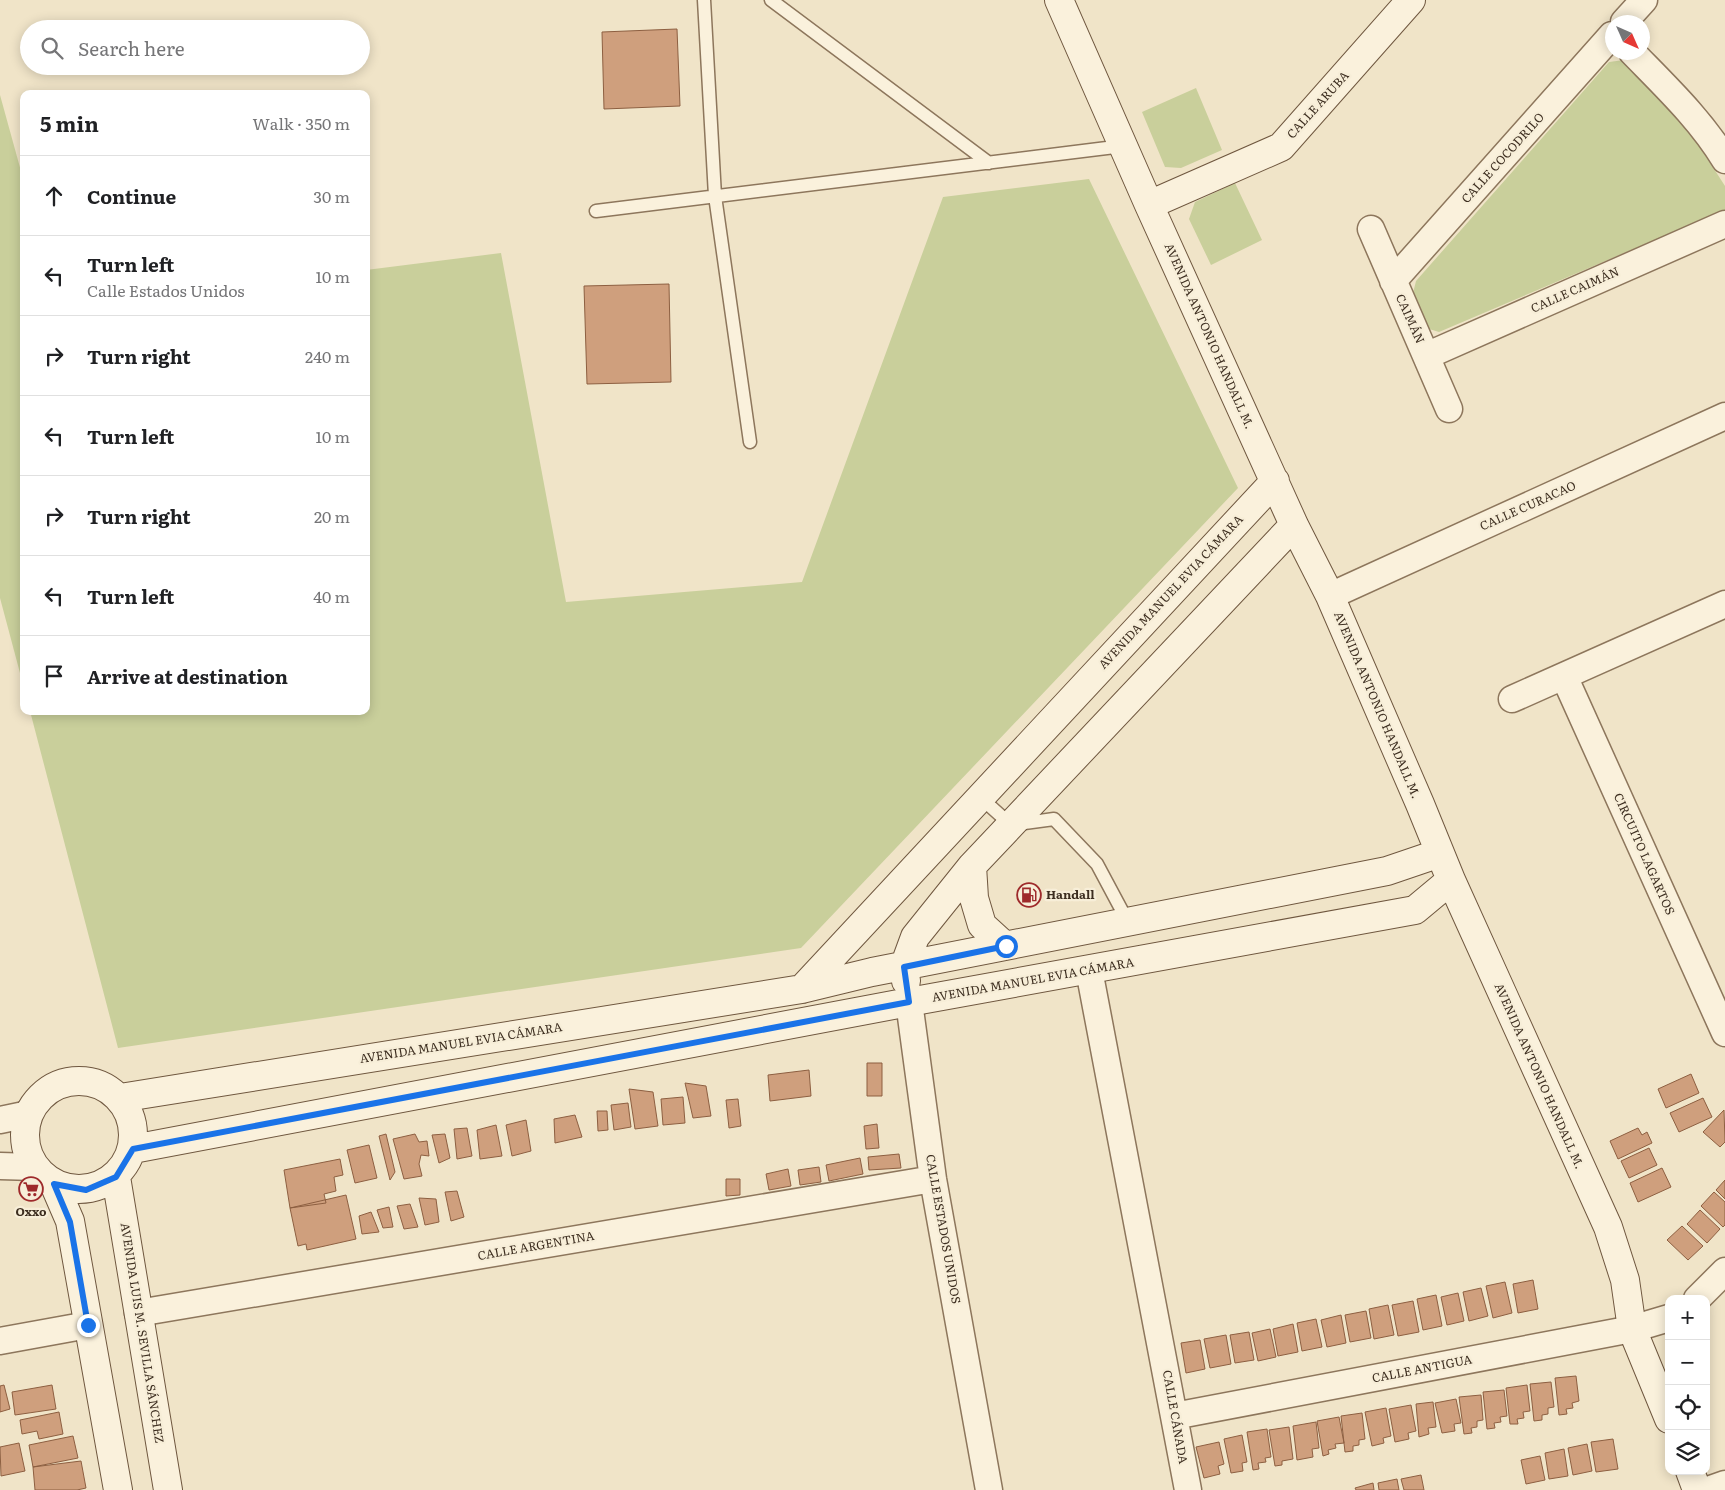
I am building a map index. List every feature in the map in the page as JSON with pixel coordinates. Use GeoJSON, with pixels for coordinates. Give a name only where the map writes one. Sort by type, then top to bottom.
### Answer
{"type":"FeatureCollection","features":[{"type":"Feature","properties":{"kind":"street","name":"AVENIDA ANTONIO HANDALL M."},"geometry":{"type":"LineString","coordinates":[[1059,0],[1149,205],[1294,525],[1330,596],[1451,880],[1608,1227],[1625,1280],[1632,1329],[1665,1409]]}},
{"type":"Feature","properties":{"kind":"street","name":"CALLE ARUBA"},"geometry":{"type":"LineString","coordinates":[[1149,205],[1281,147],[1411,0]]}},
{"type":"Feature","properties":{"kind":"street"},"geometry":{"type":"LineString","coordinates":[[1630,15],[1644,0]]}},
{"type":"Feature","properties":{"kind":"street","name":"CALLE COCODRILO"},"geometry":{"type":"LineString","coordinates":[[1393,282],[1605,44]]}},
{"type":"Feature","properties":{"kind":"street"},"geometry":{"type":"LineString","coordinates":[[1640,60],[1689,110],[1725,160]]}},
{"type":"Feature","properties":{"kind":"street","name":"CALLE CAIMÁN"},"geometry":{"type":"LineString","coordinates":[[1426,356],[1725,224]]}},
{"type":"Feature","properties":{"kind":"street","name":"CAIMÁN"},"geometry":{"type":"LineString","coordinates":[[1371,230],[1449,409]]}},
{"type":"Feature","properties":{"kind":"street","name":"CALLE CURACAO"},"geometry":{"type":"LineString","coordinates":[[1330,596],[1725,416]]}},
{"type":"Feature","properties":{"kind":"street","name":"AVENIDA MANUEL EVIA CÁMARA"},"geometry":{"type":"LineString","coordinates":[[802,989],[1274,481]]}},
{"type":"Feature","properties":{"kind":"street"},"geometry":{"type":"LineString","coordinates":[[904,967],[915,937],[972,866],[1294,525]]}},
{"type":"Feature","properties":{"kind":"street"},"geometry":{"type":"LineString","coordinates":[[1512,699],[1724,607]]}},
{"type":"Feature","properties":{"kind":"street","name":"CIRCUITO LAGARTOS"},"geometry":{"type":"LineString","coordinates":[[1564,676],[1725,1033]]}},
{"type":"Feature","properties":{"kind":"street","name":"AVENIDA MANUEL EVIA CÁMARA"},"geometry":{"type":"LineString","coordinates":[[120,1098],[802,989],[872,972],[1387,871],[1440,853]]}},
{"type":"Feature","properties":{"kind":"street"},"geometry":{"type":"LineString","coordinates":[[972,866],[974,898],[982,925],[1006,946]]}},
{"type":"Feature","properties":{"kind":"street","name":"AVENIDA MANUEL EVIA CÁMARA"},"geometry":{"type":"LineString","coordinates":[[133,1149],[909,1002],[1415,910],[1451,880]]}},
{"type":"Feature","properties":{"kind":"street","name":"CALLE ESTADOS UNIDOS"},"geometry":{"type":"LineString","coordinates":[[904,967],[933,1180],[989,1490]]}},
{"type":"Feature","properties":{"kind":"street","name":"CALLE CÁNADA"},"geometry":{"type":"LineString","coordinates":[[1089,970],[1188,1490]]}},
{"type":"Feature","properties":{"kind":"street"},"geometry":{"type":"LineString","coordinates":[[54,1184],[86,1190],[116,1177],[133,1149],[133,1121],[120,1098],[97,1083],[70,1081],[45,1092],[29,1114],[25,1141],[34,1167],[54,1184],[70,1222],[118,1490]]}},
{"type":"Feature","properties":{"kind":"street"},"geometry":{"type":"LineString","coordinates":[[0,1120],[29,1114]]}},
{"type":"Feature","properties":{"kind":"street"},"geometry":{"type":"LineString","coordinates":[[0,1166],[34,1167]]}},
{"type":"Feature","properties":{"kind":"street","name":"AVENIDA LUIS M. SEVILLA SÁNCHEZ"},"geometry":{"type":"LineString","coordinates":[[116,1177],[168,1490]]}},
{"type":"Feature","properties":{"kind":"street","name":"CALLE ARGENTINA"},"geometry":{"type":"LineString","coordinates":[[138,1313],[933,1180]]}},
{"type":"Feature","properties":{"kind":"street"},"geometry":{"type":"LineString","coordinates":[[1701,1295],[1725,1271]]}},
{"type":"Feature","properties":{"kind":"street","name":"CALLE ANTIGUA"},"geometry":{"type":"LineString","coordinates":[[1174,1416],[1632,1329],[1665,1319]]}},
{"type":"Feature","properties":{"kind":"street"},"geometry":{"type":"LineString","coordinates":[[0,1340],[88,1325]]}},
{"type":"Feature","properties":{"kind":"street"},"geometry":{"type":"LineString","coordinates":[[1691,1475],[1697,1490]]}},
{"type":"Feature","properties":{"kind":"street"},"geometry":{"type":"LineString","coordinates":[[1708,1490],[1725,1484]]}},
{"type":"Feature","properties":{"kind":"lane"},"geometry":{"type":"LineString","coordinates":[[704,0],[715,196],[750,442]]}},
{"type":"Feature","properties":{"kind":"lane"},"geometry":{"type":"LineString","coordinates":[[771,0],[988,163]]}},
{"type":"Feature","properties":{"kind":"lane"},"geometry":{"type":"LineString","coordinates":[[596,211],[1123,146]]}},
{"type":"Feature","properties":{"kind":"lane"},"geometry":{"type":"LineString","coordinates":[[980,797],[1011,825],[1054,819],[1097,864],[1128,922]]}},
{"type":"Feature","properties":{"kind":"green space"},"geometry":{"type":"Polygon","coordinates":[[[1624,60],[1689,130],[1725,186],[1725,210],[1439,332],[1426,328],[1412,297],[1416,281],[1609,62],[1624,60]]]}},
{"type":"Feature","properties":{"kind":"green space"},"geometry":{"type":"Polygon","coordinates":[[[1196,88],[1222,150],[1181,168],[1165,167],[1142,112],[1196,88]]]}},
{"type":"Feature","properties":{"kind":"green space"},"geometry":{"type":"Polygon","coordinates":[[[0,95],[20,168],[20,673],[0,598],[0,95]]]}},
{"type":"Feature","properties":{"kind":"green space"},"geometry":{"type":"Polygon","coordinates":[[[1089,179],[1238,488],[801,948],[118,1048],[31,715],[370,715],[370,269],[501,253],[566,602],[802,582],[943,197],[1089,179]]]}},
{"type":"Feature","properties":{"kind":"green space"},"geometry":{"type":"Polygon","coordinates":[[[1235,183],[1262,240],[1211,265],[1189,219],[1195,202],[1235,183]]]}},
{"type":"Feature","properties":{"kind":"building"},"geometry":{"type":"Polygon","coordinates":[[[677,29],[680,106],[604,109],[602,32],[677,29]]]}},
{"type":"Feature","properties":{"kind":"building"},"geometry":{"type":"Polygon","coordinates":[[[669,284],[671,382],[587,384],[584,286],[669,284]]]}},
{"type":"Feature","properties":{"kind":"building"},"geometry":{"type":"Polygon","coordinates":[[[867,1063],[882,1063],[882,1096],[867,1096],[867,1063]]]}},
{"type":"Feature","properties":{"kind":"building"},"geometry":{"type":"Polygon","coordinates":[[[809,1070],[811,1096],[770,1101],[768,1075],[809,1070]]]}},
{"type":"Feature","properties":{"kind":"building"},"geometry":{"type":"Polygon","coordinates":[[[1691,1074],[1699,1093],[1666,1108],[1658,1089],[1691,1074]]]}},
{"type":"Feature","properties":{"kind":"building"},"geometry":{"type":"Polygon","coordinates":[[[685,1083],[706,1086],[711,1116],[693,1118],[685,1083]]]}},
{"type":"Feature","properties":{"kind":"building"},"geometry":{"type":"Polygon","coordinates":[[[629,1089],[653,1092],[658,1126],[635,1129],[629,1089]]]}},
{"type":"Feature","properties":{"kind":"building"},"geometry":{"type":"Polygon","coordinates":[[[683,1097],[685,1123],[663,1125],[661,1099],[683,1097]]]}},
{"type":"Feature","properties":{"kind":"building"},"geometry":{"type":"Polygon","coordinates":[[[1703,1098],[1712,1117],[1679,1132],[1670,1113],[1703,1098]]]}},
{"type":"Feature","properties":{"kind":"building"},"geometry":{"type":"Polygon","coordinates":[[[738,1099],[741,1126],[729,1128],[726,1100],[738,1099]]]}},
{"type":"Feature","properties":{"kind":"building"},"geometry":{"type":"Polygon","coordinates":[[[628,1103],[631,1127],[614,1130],[611,1105],[628,1103]]]}},
{"type":"Feature","properties":{"kind":"building"},"geometry":{"type":"Polygon","coordinates":[[[1724,1110],[1725,1142],[1720,1147],[1703,1132],[1724,1110]]]}},
{"type":"Feature","properties":{"kind":"building"},"geometry":{"type":"Polygon","coordinates":[[[597,1111],[607,1111],[608,1130],[598,1131],[597,1111]]]}},
{"type":"Feature","properties":{"kind":"building"},"geometry":{"type":"Polygon","coordinates":[[[575,1115],[582,1137],[555,1143],[554,1119],[575,1115]]]}},
{"type":"Feature","properties":{"kind":"building"},"geometry":{"type":"Polygon","coordinates":[[[526,1120],[531,1151],[512,1156],[506,1125],[526,1120]]]}},
{"type":"Feature","properties":{"kind":"building"},"geometry":{"type":"Polygon","coordinates":[[[877,1124],[879,1148],[866,1149],[864,1126],[877,1124]]]}},
{"type":"Feature","properties":{"kind":"building"},"geometry":{"type":"Polygon","coordinates":[[[496,1125],[502,1156],[480,1159],[477,1130],[496,1125]]]}},
{"type":"Feature","properties":{"kind":"building"},"geometry":{"type":"Polygon","coordinates":[[[467,1128],[472,1156],[457,1159],[454,1129],[467,1128]]]}},
{"type":"Feature","properties":{"kind":"building"},"geometry":{"type":"Polygon","coordinates":[[[1638,1128],[1642,1135],[1647,1132],[1652,1143],[1618,1159],[1610,1141],[1638,1128]]]}},
{"type":"Feature","properties":{"kind":"building"},"geometry":{"type":"Polygon","coordinates":[[[386,1134],[395,1172],[390,1180],[379,1136],[386,1134]]]}},
{"type":"Feature","properties":{"kind":"building"},"geometry":{"type":"Polygon","coordinates":[[[415,1134],[419,1142],[427,1141],[429,1156],[421,1155],[419,1164],[422,1176],[404,1179],[393,1139],[415,1134]]]}},
{"type":"Feature","properties":{"kind":"building"},"geometry":{"type":"Polygon","coordinates":[[[445,1134],[450,1158],[439,1163],[432,1135],[445,1134]]]}},
{"type":"Feature","properties":{"kind":"building"},"geometry":{"type":"Polygon","coordinates":[[[369,1145],[377,1178],[355,1183],[347,1150],[369,1145]]]}},
{"type":"Feature","properties":{"kind":"building"},"geometry":{"type":"Polygon","coordinates":[[[1649,1148],[1657,1165],[1629,1178],[1621,1161],[1649,1148]]]}},
{"type":"Feature","properties":{"kind":"building"},"geometry":{"type":"Polygon","coordinates":[[[899,1154],[901,1168],[869,1170],[868,1157],[899,1154]]]}},
{"type":"Feature","properties":{"kind":"building"},"geometry":{"type":"Polygon","coordinates":[[[860,1158],[863,1174],[829,1181],[826,1165],[860,1158]]]}},
{"type":"Feature","properties":{"kind":"building"},"geometry":{"type":"Polygon","coordinates":[[[340,1159],[343,1175],[334,1177],[336,1191],[324,1194],[326,1203],[290,1208],[284,1170],[340,1159]]]}},
{"type":"Feature","properties":{"kind":"building"},"geometry":{"type":"Polygon","coordinates":[[[819,1167],[821,1182],[800,1185],[798,1170],[819,1167]]]}},
{"type":"Feature","properties":{"kind":"building"},"geometry":{"type":"Polygon","coordinates":[[[1662,1168],[1671,1187],[1638,1202],[1630,1183],[1662,1168]]]}},
{"type":"Feature","properties":{"kind":"building"},"geometry":{"type":"Polygon","coordinates":[[[788,1169],[791,1186],[769,1190],[766,1174],[788,1169]]]}},
{"type":"Feature","properties":{"kind":"building"},"geometry":{"type":"Polygon","coordinates":[[[726,1179],[740,1179],[740,1195],[726,1196],[726,1179]]]}},
{"type":"Feature","properties":{"kind":"building"},"geometry":{"type":"Polygon","coordinates":[[[1725,1180],[1725,1199],[1716,1190],[1725,1180]]]}},
{"type":"Feature","properties":{"kind":"building"},"geometry":{"type":"Polygon","coordinates":[[[457,1191],[464,1217],[451,1221],[445,1192],[457,1191]]]}},
{"type":"Feature","properties":{"kind":"building"},"geometry":{"type":"Polygon","coordinates":[[[1714,1192],[1725,1202],[1725,1225],[1723,1227],[1701,1206],[1714,1192]]]}},
{"type":"Feature","properties":{"kind":"building"},"geometry":{"type":"Polygon","coordinates":[[[346,1195],[356,1239],[307,1250],[306,1244],[298,1246],[290,1208],[346,1195]]]}},
{"type":"Feature","properties":{"kind":"building"},"geometry":{"type":"Polygon","coordinates":[[[419,1198],[436,1199],[439,1222],[425,1225],[419,1198]]]}},
{"type":"Feature","properties":{"kind":"building"},"geometry":{"type":"Polygon","coordinates":[[[410,1204],[418,1227],[404,1229],[397,1206],[410,1204]]]}},
{"type":"Feature","properties":{"kind":"building"},"geometry":{"type":"Polygon","coordinates":[[[389,1207],[393,1227],[383,1228],[377,1210],[389,1207]]]}},
{"type":"Feature","properties":{"kind":"building"},"geometry":{"type":"Polygon","coordinates":[[[1700,1210],[1720,1229],[1707,1243],[1687,1224],[1700,1210]]]}},
{"type":"Feature","properties":{"kind":"building"},"geometry":{"type":"Polygon","coordinates":[[[371,1212],[379,1232],[362,1234],[359,1216],[371,1212]]]}},
{"type":"Feature","properties":{"kind":"building"},"geometry":{"type":"Polygon","coordinates":[[[1682,1226],[1703,1246],[1688,1260],[1667,1240],[1682,1226]]]}},
{"type":"Feature","properties":{"kind":"building"},"geometry":{"type":"Polygon","coordinates":[[[1533,1280],[1538,1309],[1518,1313],[1513,1284],[1533,1280]]]}},
{"type":"Feature","properties":{"kind":"building"},"geometry":{"type":"Polygon","coordinates":[[[1505,1282],[1512,1313],[1493,1318],[1486,1286],[1505,1282]]]}},
{"type":"Feature","properties":{"kind":"building"},"geometry":{"type":"Polygon","coordinates":[[[1481,1288],[1488,1316],[1469,1321],[1463,1292],[1481,1288]]]}},
{"type":"Feature","properties":{"kind":"building"},"geometry":{"type":"Polygon","coordinates":[[[1458,1293],[1464,1321],[1447,1325],[1441,1297],[1458,1293]]]}},
{"type":"Feature","properties":{"kind":"building"},"geometry":{"type":"Polygon","coordinates":[[[1436,1295],[1442,1326],[1423,1330],[1417,1299],[1436,1295]]]}},
{"type":"Feature","properties":{"kind":"building"},"geometry":{"type":"Polygon","coordinates":[[[1413,1301],[1419,1332],[1398,1336],[1392,1305],[1413,1301]]]}},
{"type":"Feature","properties":{"kind":"building"},"geometry":{"type":"Polygon","coordinates":[[[1388,1305],[1394,1335],[1374,1339],[1369,1309],[1388,1305]]]}},
{"type":"Feature","properties":{"kind":"building"},"geometry":{"type":"Polygon","coordinates":[[[1366,1311],[1371,1338],[1350,1342],[1345,1315],[1366,1311]]]}},
{"type":"Feature","properties":{"kind":"building"},"geometry":{"type":"Polygon","coordinates":[[[1341,1315],[1346,1343],[1327,1347],[1321,1320],[1341,1315]]]}},
{"type":"Feature","properties":{"kind":"building"},"geometry":{"type":"Polygon","coordinates":[[[1316,1319],[1322,1347],[1302,1351],[1297,1323],[1316,1319]]]}},
{"type":"Feature","properties":{"kind":"building"},"geometry":{"type":"Polygon","coordinates":[[[1293,1324],[1298,1352],[1278,1356],[1273,1329],[1293,1324]]]}},
{"type":"Feature","properties":{"kind":"building"},"geometry":{"type":"Polygon","coordinates":[[[1270,1329],[1276,1357],[1258,1361],[1252,1333],[1270,1329]]]}},
{"type":"Feature","properties":{"kind":"building"},"geometry":{"type":"Polygon","coordinates":[[[1249,1332],[1254,1360],[1235,1363],[1230,1335],[1249,1332]]]}},
{"type":"Feature","properties":{"kind":"building"},"geometry":{"type":"Polygon","coordinates":[[[1226,1335],[1231,1364],[1210,1368],[1204,1339],[1226,1335]]]}},
{"type":"Feature","properties":{"kind":"building"},"geometry":{"type":"Polygon","coordinates":[[[1200,1340],[1205,1369],[1186,1373],[1181,1343],[1200,1340]]]}},
{"type":"Feature","properties":{"kind":"building"},"geometry":{"type":"Polygon","coordinates":[[[1576,1376],[1579,1401],[1572,1403],[1573,1408],[1566,1409],[1567,1414],[1559,1415],[1555,1378],[1576,1376]]]}},
{"type":"Feature","properties":{"kind":"building"},"geometry":{"type":"Polygon","coordinates":[[[1551,1382],[1554,1407],[1548,1408],[1548,1414],[1542,1415],[1542,1420],[1534,1421],[1530,1384],[1551,1382]]]}},
{"type":"Feature","properties":{"kind":"building"},"geometry":{"type":"Polygon","coordinates":[[[4,1385],[10,1409],[0,1412],[0,1386],[4,1385]]]}},
{"type":"Feature","properties":{"kind":"building"},"geometry":{"type":"Polygon","coordinates":[[[52,1385],[56,1409],[15,1415],[12,1392],[52,1385]]]}},
{"type":"Feature","properties":{"kind":"building"},"geometry":{"type":"Polygon","coordinates":[[[1527,1385],[1530,1411],[1523,1412],[1524,1418],[1517,1419],[1518,1424],[1510,1424],[1506,1388],[1527,1385]]]}},
{"type":"Feature","properties":{"kind":"building"},"geometry":{"type":"Polygon","coordinates":[[[1504,1390],[1507,1416],[1500,1417],[1501,1422],[1494,1423],[1495,1428],[1487,1429],[1483,1392],[1504,1390]]]}},
{"type":"Feature","properties":{"kind":"building"},"geometry":{"type":"Polygon","coordinates":[[[1481,1395],[1483,1420],[1477,1421],[1477,1427],[1471,1428],[1472,1433],[1464,1434],[1459,1397],[1481,1395]]]}},
{"type":"Feature","properties":{"kind":"building"},"geometry":{"type":"Polygon","coordinates":[[[1456,1399],[1461,1423],[1454,1424],[1455,1431],[1442,1433],[1435,1403],[1456,1399]]]}},
{"type":"Feature","properties":{"kind":"building"},"geometry":{"type":"Polygon","coordinates":[[[1433,1402],[1436,1427],[1428,1428],[1429,1434],[1419,1437],[1416,1404],[1433,1402]]]}},
{"type":"Feature","properties":{"kind":"building"},"geometry":{"type":"Polygon","coordinates":[[[1411,1405],[1416,1431],[1408,1433],[1409,1439],[1395,1442],[1389,1409],[1411,1405]]]}},
{"type":"Feature","properties":{"kind":"building"},"geometry":{"type":"Polygon","coordinates":[[[1386,1408],[1391,1436],[1383,1438],[1384,1443],[1372,1446],[1365,1412],[1386,1408]]]}},
{"type":"Feature","properties":{"kind":"building"},"geometry":{"type":"Polygon","coordinates":[[[59,1412],[63,1434],[39,1439],[37,1431],[22,1434],[20,1420],[59,1412]]]}},
{"type":"Feature","properties":{"kind":"building"},"geometry":{"type":"Polygon","coordinates":[[[1362,1413],[1365,1439],[1359,1440],[1359,1445],[1353,1446],[1353,1451],[1345,1452],[1341,1416],[1362,1413]]]}},
{"type":"Feature","properties":{"kind":"building"},"geometry":{"type":"Polygon","coordinates":[[[1339,1417],[1344,1443],[1335,1444],[1336,1448],[1328,1450],[1329,1454],[1323,1456],[1317,1421],[1339,1417]]]}},
{"type":"Feature","properties":{"kind":"building"},"geometry":{"type":"Polygon","coordinates":[[[1316,1422],[1319,1448],[1312,1449],[1313,1457],[1297,1460],[1293,1426],[1316,1422]]]}},
{"type":"Feature","properties":{"kind":"building"},"geometry":{"type":"Polygon","coordinates":[[[1289,1427],[1293,1459],[1282,1461],[1282,1465],[1275,1466],[1269,1430],[1289,1427]]]}},
{"type":"Feature","properties":{"kind":"building"},"geometry":{"type":"Polygon","coordinates":[[[1267,1429],[1271,1457],[1265,1458],[1266,1462],[1258,1463],[1259,1469],[1253,1470],[1247,1432],[1267,1429]]]}},
{"type":"Feature","properties":{"kind":"building"},"geometry":{"type":"Polygon","coordinates":[[[1242,1435],[1247,1462],[1242,1463],[1243,1471],[1231,1473],[1224,1439],[1242,1435]]]}},
{"type":"Feature","properties":{"kind":"building"},"geometry":{"type":"Polygon","coordinates":[[[73,1436],[78,1458],[33,1467],[29,1445],[73,1436]]]}},
{"type":"Feature","properties":{"kind":"building"},"geometry":{"type":"Polygon","coordinates":[[[1613,1439],[1618,1469],[1596,1472],[1591,1442],[1613,1439]]]}},
{"type":"Feature","properties":{"kind":"building"},"geometry":{"type":"Polygon","coordinates":[[[1219,1442],[1224,1464],[1218,1466],[1220,1474],[1204,1478],[1196,1447],[1219,1442]]]}},
{"type":"Feature","properties":{"kind":"building"},"geometry":{"type":"Polygon","coordinates":[[[19,1443],[25,1471],[1,1476],[0,1447],[19,1443]]]}},
{"type":"Feature","properties":{"kind":"building"},"geometry":{"type":"Polygon","coordinates":[[[1587,1444],[1592,1471],[1573,1475],[1568,1448],[1587,1444]]]}},
{"type":"Feature","properties":{"kind":"building"},"geometry":{"type":"Polygon","coordinates":[[[1564,1449],[1568,1476],[1549,1479],[1545,1453],[1564,1449]]]}},
{"type":"Feature","properties":{"kind":"building"},"geometry":{"type":"Polygon","coordinates":[[[1540,1456],[1545,1480],[1526,1484],[1521,1460],[1540,1456]]]}},
{"type":"Feature","properties":{"kind":"building"},"geometry":{"type":"Polygon","coordinates":[[[81,1461],[86,1488],[77,1490],[35,1490],[33,1467],[81,1461]]]}},
{"type":"Feature","properties":{"kind":"building"},"geometry":{"type":"Polygon","coordinates":[[[1421,1475],[1424,1490],[1404,1490],[1401,1479],[1421,1475]]]}},
{"type":"Feature","properties":{"kind":"building"},"geometry":{"type":"Polygon","coordinates":[[[1397,1479],[1399,1490],[1379,1490],[1378,1483],[1397,1479]]]}},
{"type":"Feature","properties":{"kind":"building"},"geometry":{"type":"Polygon","coordinates":[[[1373,1483],[1374,1490],[1356,1490],[1355,1488],[1373,1483]]]}},
{"type":"Feature","properties":{"kind":"place","name":"Handall"},"geometry":{"type":"Point","coordinates":[1029,895]}},
{"type":"Feature","properties":{"kind":"place","name":"Oxxo"},"geometry":{"type":"Point","coordinates":[31,1189]}},
{"type":"Feature","properties":{"kind":"route"},"geometry":{"type":"LineString","coordinates":[[88,1325],[70,1222],[54,1184],[86,1190],[116,1177],[133,1149],[909,1002],[904,967],[1006,946]]}}]}
